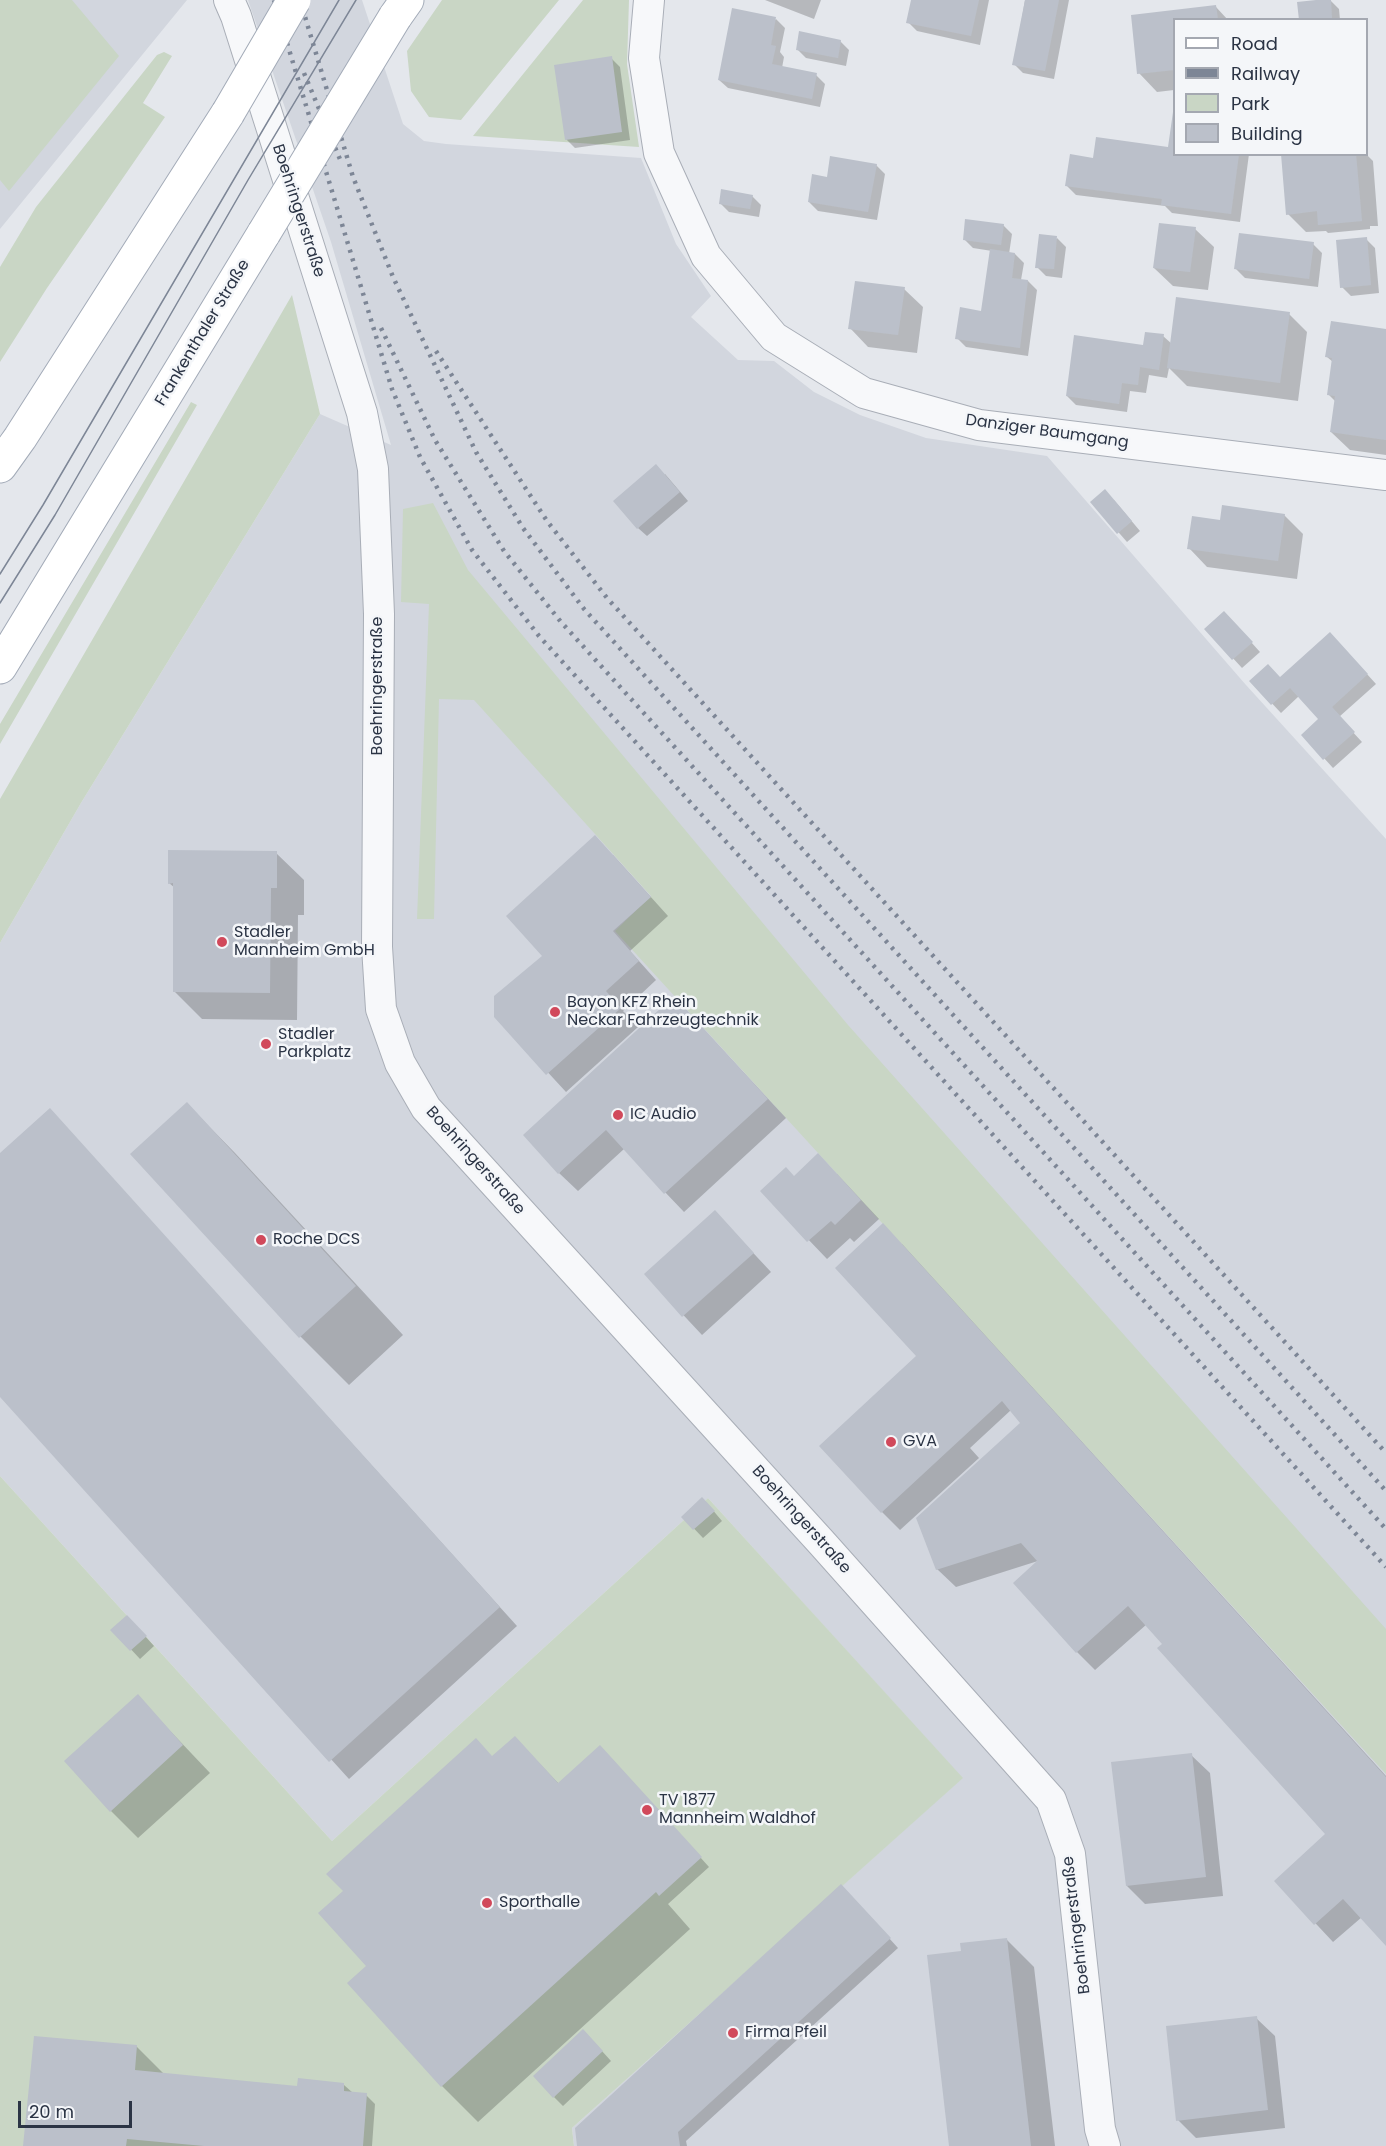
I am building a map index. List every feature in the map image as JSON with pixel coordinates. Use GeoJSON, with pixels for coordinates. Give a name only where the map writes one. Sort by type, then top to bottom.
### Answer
{"type":"FeatureCollection","features":[{"type":"Feature","properties":{"kind":"main road"},"geometry":{"type":"LineString","coordinates":[[0,466],[228,113],[294,0]]}},
{"type":"Feature","properties":{"kind":"main road","name":"Frankenthaler Straße"},"geometry":{"type":"LineString","coordinates":[[0,667],[401,9]]}},
{"type":"Feature","properties":{"kind":"street","name":"Danziger Baumgang"},"geometry":{"type":"LineString","coordinates":[[649,0],[644,58],[659,153],[706,256],[774,337],[864,393],[979,425],[1386,475]]}},
{"type":"Feature","properties":{"kind":"street","name":"Boehringerstraße"},"geometry":{"type":"LineString","coordinates":[[232,8],[362,413],[373,469],[379,614],[377,946],[381,1009],[400,1062],[426,1108],[821,1542],[1051,1800],[1070,1854],[1101,2140]]}},
{"type":"Feature","properties":{"kind":"shaded area"},"geometry":{"type":"Polygon","coordinates":[[[0,0],[187,0],[0,229],[0,0]]]}},
{"type":"Feature","properties":{"kind":"shaded area"},"geometry":{"type":"Polygon","coordinates":[[[248,0],[362,0],[403,124],[424,141],[641,158],[676,244],[711,296],[691,317],[738,360],[774,361],[814,392],[860,415],[926,438],[1047,456],[1246,685],[1386,839],[1386,2146],[574,2146],[572,2128],[962,1778],[708,1498],[332,1841],[0,1476],[0,943],[81,803],[320,414],[391,445],[331,242],[248,0]]]}},
{"type":"Feature","properties":{"kind":"green space"},"geometry":{"type":"Polygon","coordinates":[[[0,0],[72,0],[119,56],[9,191],[0,180],[0,0]]]}},
{"type":"Feature","properties":{"kind":"green space"},"geometry":{"type":"Polygon","coordinates":[[[442,0],[559,0],[461,120],[429,117],[411,91],[407,51],[442,0]]]}},
{"type":"Feature","properties":{"kind":"green space"},"geometry":{"type":"Polygon","coordinates":[[[583,0],[629,0],[627,64],[639,147],[473,136],[583,0]]]}},
{"type":"Feature","properties":{"kind":"green space"},"geometry":{"type":"Polygon","coordinates":[[[164,52],[172,56],[143,103],[165,117],[47,288],[0,362],[0,267],[36,207],[157,55],[164,52]]]}},
{"type":"Feature","properties":{"kind":"green space"},"geometry":{"type":"Polygon","coordinates":[[[292,295],[320,414],[81,803],[0,943],[0,799],[292,295]]]}},
{"type":"Feature","properties":{"kind":"green space"},"geometry":{"type":"Polygon","coordinates":[[[191,402],[197,405],[0,744],[0,724],[191,402]]]}},
{"type":"Feature","properties":{"kind":"green space"},"geometry":{"type":"Polygon","coordinates":[[[433,503],[468,570],[848,1025],[1386,1629],[1386,1774],[615,931],[651,896],[474,700],[439,699],[434,919],[417,919],[429,604],[401,602],[403,509],[433,503]]]}},
{"type":"Feature","properties":{"kind":"green space","name":"TV 1877 Mannheim Waldhof"},"geometry":{"type":"Polygon","coordinates":[[[0,1476],[332,1841],[708,1498],[963,1778],[572,2128],[574,2146],[0,2146],[0,1476]]]}},
{"type":"Feature","properties":{"kind":"building"},"geometry":{"type":"Polygon","coordinates":[[[911,0],[979,0],[971,36],[906,23],[911,0]]]}},
{"type":"Feature","properties":{"kind":"building"},"geometry":{"type":"Polygon","coordinates":[[[1025,0],[1059,0],[1045,71],[1012,65],[1025,0]]]}},
{"type":"Feature","properties":{"kind":"building"},"geometry":{"type":"Polygon","coordinates":[[[1331,0],[1332,18],[1299,18],[1297,2],[1331,0]]]}},
{"type":"Feature","properties":{"kind":"building"},"geometry":{"type":"Polygon","coordinates":[[[1216,5],[1218,18],[1173,18],[1173,70],[1137,74],[1131,15],[1216,5]]]}},
{"type":"Feature","properties":{"kind":"building"},"geometry":{"type":"Polygon","coordinates":[[[732,8],[776,17],[771,45],[776,46],[772,64],[817,73],[812,99],[718,80],[732,8]]]}},
{"type":"Feature","properties":{"kind":"building"},"geometry":{"type":"Polygon","coordinates":[[[799,31],[841,40],[838,58],[796,50],[799,31]]]}},
{"type":"Feature","properties":{"kind":"building"},"geometry":{"type":"Polygon","coordinates":[[[612,56],[622,132],[565,140],[554,65],[612,56]]]}},
{"type":"Feature","properties":{"kind":"building"},"geometry":{"type":"Polygon","coordinates":[[[1173,112],[1173,156],[1239,156],[1231,214],[1161,205],[1162,199],[1065,186],[1070,154],[1093,158],[1096,137],[1168,147],[1173,112]]]}},
{"type":"Feature","properties":{"kind":"building"},"geometry":{"type":"Polygon","coordinates":[[[830,156],[877,164],[868,212],[808,202],[812,174],[827,177],[830,156]]]}},
{"type":"Feature","properties":{"kind":"building"},"geometry":{"type":"Polygon","coordinates":[[[1281,156],[1356,156],[1362,221],[1318,225],[1317,211],[1286,215],[1281,156]]]}},
{"type":"Feature","properties":{"kind":"building"},"geometry":{"type":"Polygon","coordinates":[[[721,189],[753,195],[750,209],[719,204],[721,189]]]}},
{"type":"Feature","properties":{"kind":"building"},"geometry":{"type":"Polygon","coordinates":[[[965,219],[1004,224],[1001,245],[963,240],[965,219]]]}},
{"type":"Feature","properties":{"kind":"building"},"geometry":{"type":"Polygon","coordinates":[[[1159,223],[1196,227],[1190,272],[1153,268],[1159,223]]]}},
{"type":"Feature","properties":{"kind":"building"},"geometry":{"type":"Polygon","coordinates":[[[1239,233],[1314,242],[1309,279],[1234,269],[1239,233]]]}},
{"type":"Feature","properties":{"kind":"building"},"geometry":{"type":"Polygon","coordinates":[[[1039,234],[1057,236],[1054,269],[1035,268],[1039,234]]]}},
{"type":"Feature","properties":{"kind":"building"},"geometry":{"type":"Polygon","coordinates":[[[1367,237],[1371,285],[1340,288],[1336,240],[1367,237]]]}},
{"type":"Feature","properties":{"kind":"building"},"geometry":{"type":"Polygon","coordinates":[[[990,249],[1015,253],[1012,278],[1028,280],[1020,348],[955,339],[960,307],[981,311],[990,249]]]}},
{"type":"Feature","properties":{"kind":"building"},"geometry":{"type":"Polygon","coordinates":[[[855,281],[905,287],[898,335],[848,329],[855,281]]]}},
{"type":"Feature","properties":{"kind":"building"},"geometry":{"type":"Polygon","coordinates":[[[1176,297],[1290,312],[1280,383],[1167,368],[1176,297]]]}},
{"type":"Feature","properties":{"kind":"building"},"geometry":{"type":"Polygon","coordinates":[[[1331,321],[1386,329],[1386,440],[1330,432],[1335,396],[1327,395],[1332,358],[1325,357],[1331,321]]]}},
{"type":"Feature","properties":{"kind":"building"},"geometry":{"type":"Polygon","coordinates":[[[1145,332],[1164,334],[1159,370],[1140,367],[1138,385],[1122,383],[1119,404],[1066,396],[1074,335],[1143,345],[1145,332]]]}},
{"type":"Feature","properties":{"kind":"building"},"geometry":{"type":"Polygon","coordinates":[[[656,464],[680,492],[637,529],[613,501],[656,464]]]}},
{"type":"Feature","properties":{"kind":"building"},"geometry":{"type":"Polygon","coordinates":[[[1105,489],[1132,521],[1117,534],[1090,502],[1105,489]]]}},
{"type":"Feature","properties":{"kind":"building"},"geometry":{"type":"Polygon","coordinates":[[[1222,505],[1285,514],[1278,561],[1187,549],[1192,516],[1220,520],[1222,505]]]}},
{"type":"Feature","properties":{"kind":"building"},"geometry":{"type":"Polygon","coordinates":[[[1224,611],[1253,642],[1232,660],[1204,629],[1224,611]]]}},
{"type":"Feature","properties":{"kind":"building"},"geometry":{"type":"Polygon","coordinates":[[[1330,632],[1368,674],[1332,707],[1355,732],[1323,760],[1301,735],[1318,719],[1290,688],[1271,705],[1249,681],[1268,664],[1280,677],[1330,632]]]}},
{"type":"Feature","properties":{"kind":"building"},"geometry":{"type":"Polygon","coordinates":[[[595,835],[651,897],[613,931],[639,961],[606,991],[621,1008],[546,1075],[494,1017],[494,996],[542,956],[506,916],[595,835]]]}},
{"type":"Feature","properties":{"kind":"building","name":"Stadler Mannheim GmbH"},"geometry":{"type":"Polygon","coordinates":[[[168,850],[277,851],[277,888],[271,888],[270,993],[173,992],[173,883],[168,884],[168,850]]]}},
{"type":"Feature","properties":{"kind":"building"},"geometry":{"type":"Polygon","coordinates":[[[674,996],[768,1099],[664,1194],[606,1130],[558,1174],[523,1135],[674,996]]]}},
{"type":"Feature","properties":{"kind":"building","name":"Roche DCS"},"geometry":{"type":"Polygon","coordinates":[[[187,1102],[356,1286],[299,1338],[130,1154],[187,1102]]]}},
{"type":"Feature","properties":{"kind":"building"},"geometry":{"type":"Polygon","coordinates":[[[50,1108],[500,1607],[329,1762],[0,1397],[0,1153],[50,1108]]]}},
{"type":"Feature","properties":{"kind":"building"},"geometry":{"type":"Polygon","coordinates":[[[818,1153],[861,1200],[835,1225],[831,1221],[807,1242],[760,1191],[786,1167],[794,1176],[818,1153]]]}},
{"type":"Feature","properties":{"kind":"building"},"geometry":{"type":"Polygon","coordinates":[[[715,1210],[754,1253],[682,1317],[644,1274],[715,1210]]]}},
{"type":"Feature","properties":{"kind":"building"},"geometry":{"type":"Polygon","coordinates":[[[883,1223],[1386,1777],[1386,1946],[1343,1899],[1314,1925],[1274,1881],[1325,1834],[1157,1648],[1162,1644],[1128,1606],[1076,1653],[1013,1583],[1037,1561],[1021,1543],[936,1570],[916,1518],[1020,1423],[1002,1401],[881,1513],[819,1446],[916,1356],[835,1268],[883,1223]]]}},
{"type":"Feature","properties":{"kind":"building"},"geometry":{"type":"Polygon","coordinates":[[[702,1497],[715,1511],[693,1530],[681,1517],[702,1497]]]}},
{"type":"Feature","properties":{"kind":"building"},"geometry":{"type":"Polygon","coordinates":[[[127,1615],[147,1636],[130,1651],[110,1630],[127,1615]]]}},
{"type":"Feature","properties":{"kind":"building"},"geometry":{"type":"Polygon","coordinates":[[[138,1694],[183,1745],[110,1812],[64,1761],[138,1694]]]}},
{"type":"Feature","properties":{"kind":"building","name":"Sporthalle"},"geometry":{"type":"Polygon","coordinates":[[[515,1736],[558,1783],[600,1745],[702,1857],[659,1896],[656,1892],[441,2087],[347,1983],[366,1966],[318,1913],[343,1891],[326,1874],[476,1738],[492,1756],[515,1736]]]}},
{"type":"Feature","properties":{"kind":"building"},"geometry":{"type":"Polygon","coordinates":[[[1192,1753],[1206,1877],[1126,1886],[1111,1762],[1192,1753]]]}},
{"type":"Feature","properties":{"kind":"building","name":"Firma Pfeil"},"geometry":{"type":"Polygon","coordinates":[[[841,1884],[891,1938],[678,2132],[680,2146],[577,2146],[575,2128],[841,1884]]]}},
{"type":"Feature","properties":{"kind":"building"},"geometry":{"type":"Polygon","coordinates":[[[1007,1938],[1031,2146],[949,2146],[927,1955],[961,1951],[960,1943],[1007,1938]]]}},
{"type":"Feature","properties":{"kind":"building"},"geometry":{"type":"Polygon","coordinates":[[[1257,2016],[1268,2110],[1176,2121],[1166,2026],[1257,2016]]]}},
{"type":"Feature","properties":{"kind":"building"},"geometry":{"type":"Polygon","coordinates":[[[583,2029],[603,2051],[553,2098],[533,2076],[583,2029]]]}},
{"type":"Feature","properties":{"kind":"building"},"geometry":{"type":"Polygon","coordinates":[[[34,2036],[137,2045],[135,2070],[297,2086],[298,2078],[344,2083],[344,2091],[367,2093],[363,2146],[204,2146],[127,2139],[126,2146],[23,2146],[34,2036]]]}},
{"type":"Feature","properties":{"kind":"tram line"},"geometry":{"type":"LineString","coordinates":[[0,574],[43,505],[339,0]]}},
{"type":"Feature","properties":{"kind":"tram line"},"geometry":{"type":"LineString","coordinates":[[0,603],[55,515],[248,180],[356,0]]}},
{"type":"Feature","properties":{"kind":"railway"},"geometry":{"type":"LineString","coordinates":[[274,0],[392,389],[420,457],[472,550],[539,636],[1386,1567]]}},
{"type":"Feature","properties":{"kind":"railway"},"geometry":{"type":"LineString","coordinates":[[300,0],[353,177],[393,277],[476,452],[523,528],[584,609],[1386,1491]]}},
{"type":"Feature","properties":{"kind":"railway"},"geometry":{"type":"LineString","coordinates":[[304,73],[342,164]]}},
{"type":"Feature","properties":{"kind":"railway"},"geometry":{"type":"LineString","coordinates":[[381,328],[435,440],[504,551],[561,622],[1386,1529]]}},
{"type":"Feature","properties":{"kind":"railway"},"geometry":{"type":"LineString","coordinates":[[436,351],[547,521],[607,598],[1386,1453]]}},
{"type":"Feature","properties":{"kind":"place","name":"Stadler Mannheim GmbH"},"geometry":{"type":"Point","coordinates":[222,942]}},
{"type":"Feature","properties":{"kind":"place","name":"Bayon KFZ Rhein Neckar Fahrzeugtechnik"},"geometry":{"type":"Point","coordinates":[555,1012]}},
{"type":"Feature","properties":{"kind":"place","name":"Stadler Parkplatz"},"geometry":{"type":"Point","coordinates":[266,1044]}},
{"type":"Feature","properties":{"kind":"place","name":"IC Audio"},"geometry":{"type":"Point","coordinates":[618,1115]}},
{"type":"Feature","properties":{"kind":"place","name":"Roche DCS"},"geometry":{"type":"Point","coordinates":[261,1240]}},
{"type":"Feature","properties":{"kind":"place","name":"GVA"},"geometry":{"type":"Point","coordinates":[891,1442]}},
{"type":"Feature","properties":{"kind":"place","name":"TV 1877 Mannheim Waldhof"},"geometry":{"type":"Point","coordinates":[647,1810]}},
{"type":"Feature","properties":{"kind":"place","name":"Sporthalle"},"geometry":{"type":"Point","coordinates":[487,1903]}},
{"type":"Feature","properties":{"kind":"place","name":"Firma Pfeil"},"geometry":{"type":"Point","coordinates":[733,2033]}}]}
